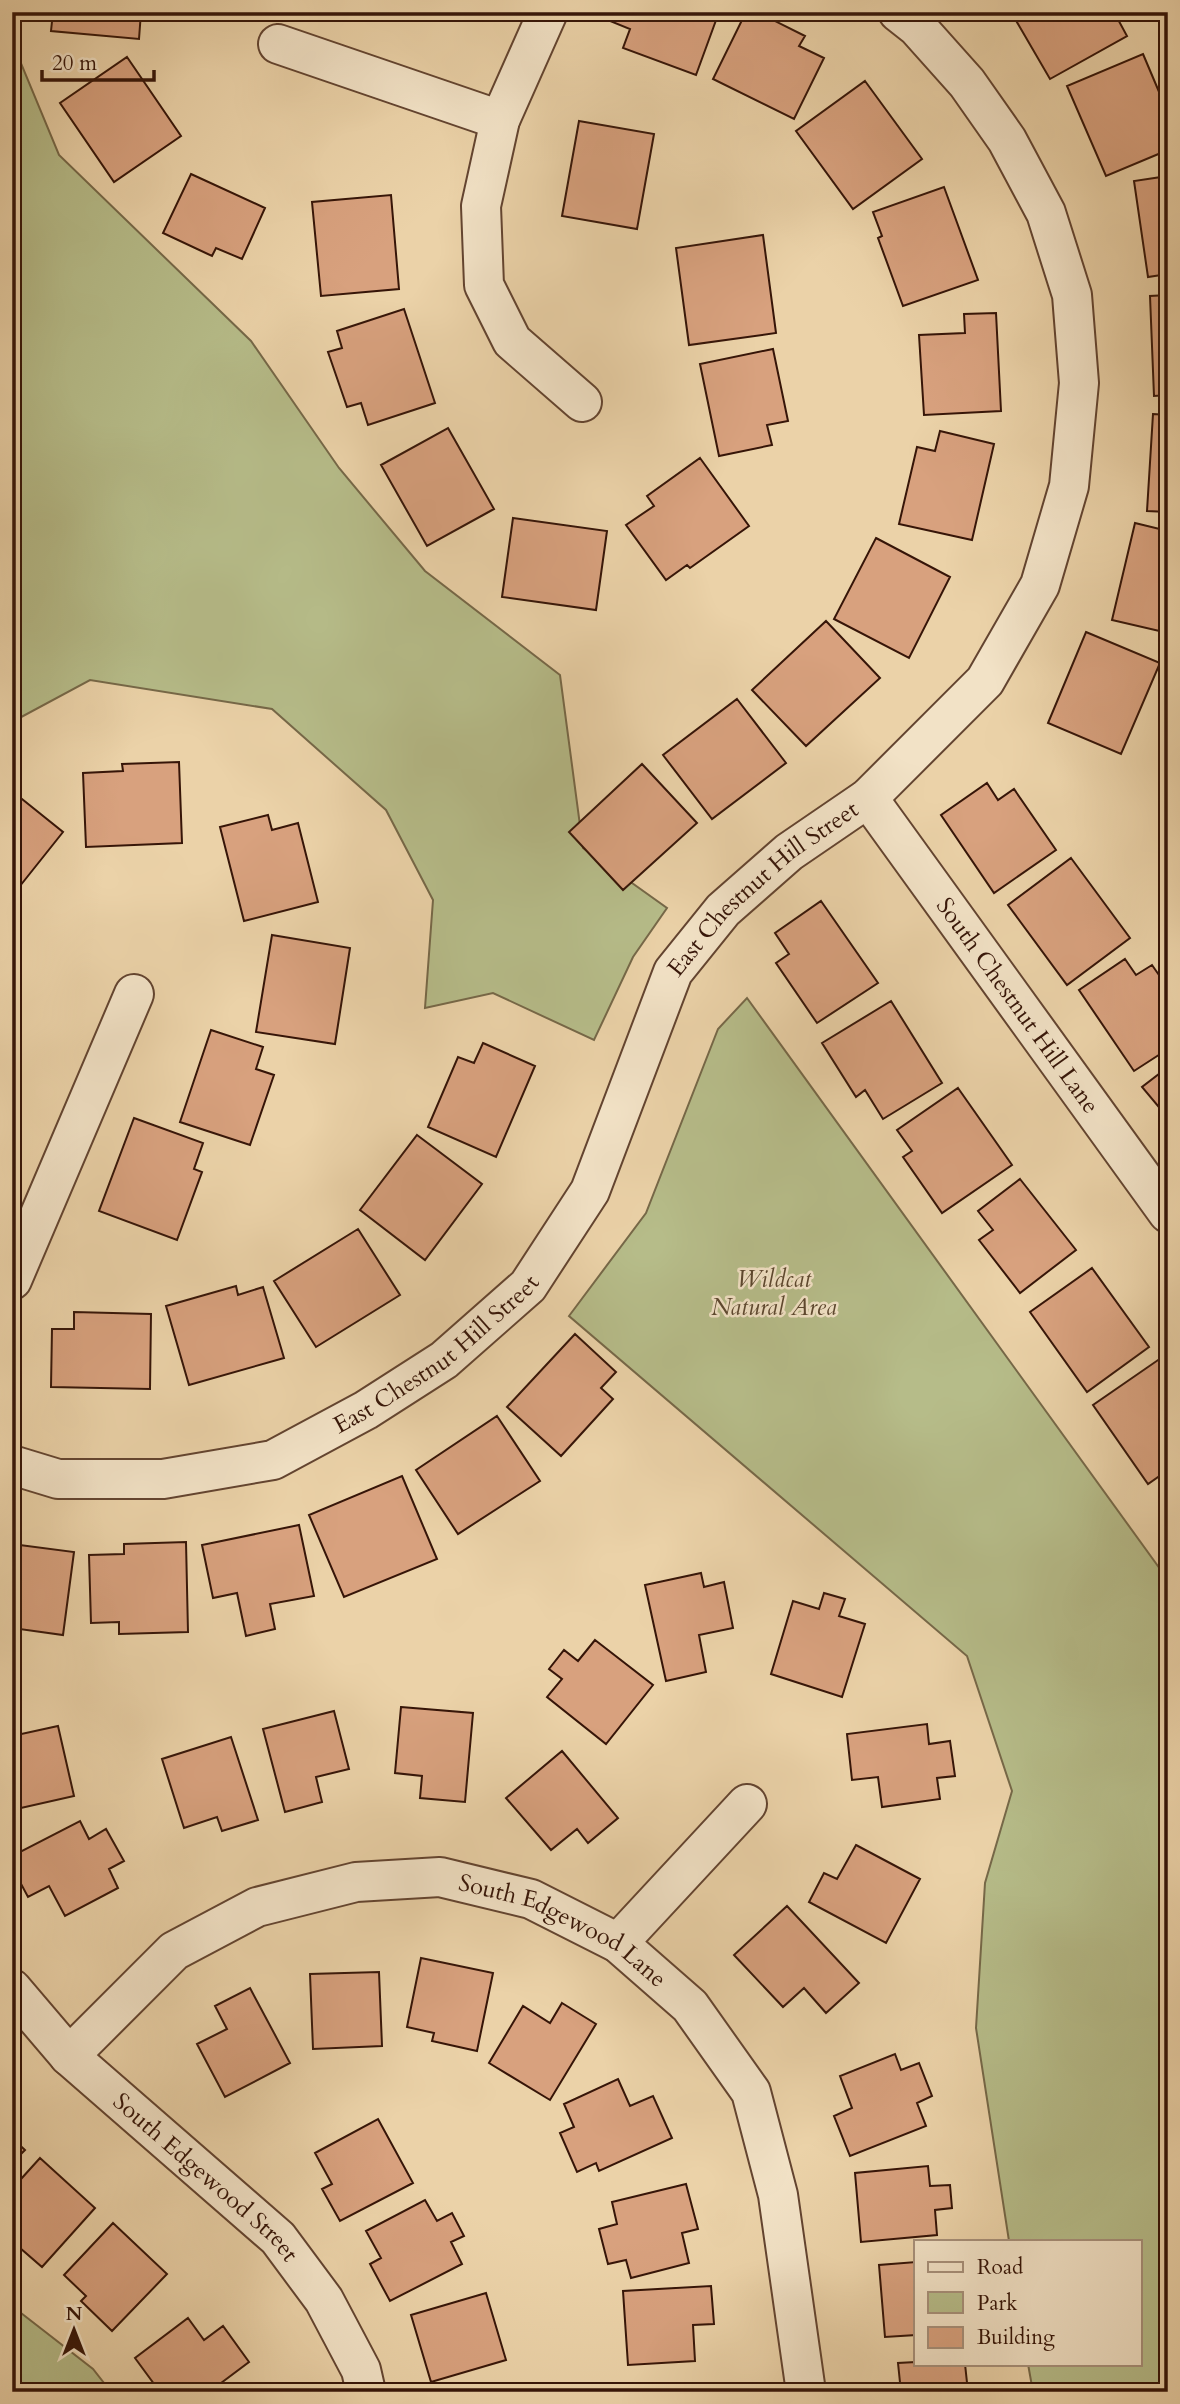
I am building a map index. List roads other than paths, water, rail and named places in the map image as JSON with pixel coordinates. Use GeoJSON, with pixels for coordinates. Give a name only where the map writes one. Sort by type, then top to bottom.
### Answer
{"type":"FeatureCollection","features":[{"type":"Feature","properties":{"kind":"street"},"geometry":{"type":"LineString","coordinates":[[548,12],[500,120],[481,206],[484,285],[512,341],[582,402]]}},
{"type":"Feature","properties":{"kind":"street","name":"East Chestnut Hill Street"},"geometry":{"type":"LineString","coordinates":[[12,1465],[58,1479],[163,1479],[273,1461],[366,1410],[444,1360],[528,1286],[590,1191],[673,972],[723,910],[789,852],[869,798],[985,681],[1040,585],[1069,486],[1079,383],[1072,295],[1046,212],[1007,140],[967,83],[917,27],[898,12]]}},
{"type":"Feature","properties":{"kind":"street"},"geometry":{"type":"LineString","coordinates":[[278,44],[500,120]]}},
{"type":"Feature","properties":{"kind":"street","name":"South Chestnut Hill Lane"},"geometry":{"type":"LineString","coordinates":[[869,798],[1168,1213]]}},
{"type":"Feature","properties":{"kind":"street"},"geometry":{"type":"LineString","coordinates":[[12,1280],[134,994]]}},
{"type":"Feature","properties":{"kind":"street"},"geometry":{"type":"LineString","coordinates":[[618,1942],[747,1804]]}},
{"type":"Feature","properties":{"kind":"street","name":"South Edgewood Lane"},"geometry":{"type":"LineString","coordinates":[[69,2056],[174,1951],[257,1907],[356,1882],[440,1877],[531,1899],[618,1942],[690,2006],[751,2092],[778,2194],[806,2392]]}},
{"type":"Feature","properties":{"kind":"street","name":"South Edgewood Street"},"geometry":{"type":"LineString","coordinates":[[12,1989],[69,2056],[278,2238],[324,2300],[361,2370],[366,2392]]}},
{"type":"Feature","properties":{"kind":"park label","name":"Wildcat Natural Area"},"geometry":{"type":"Point","coordinates":[774,1293]}}]}
